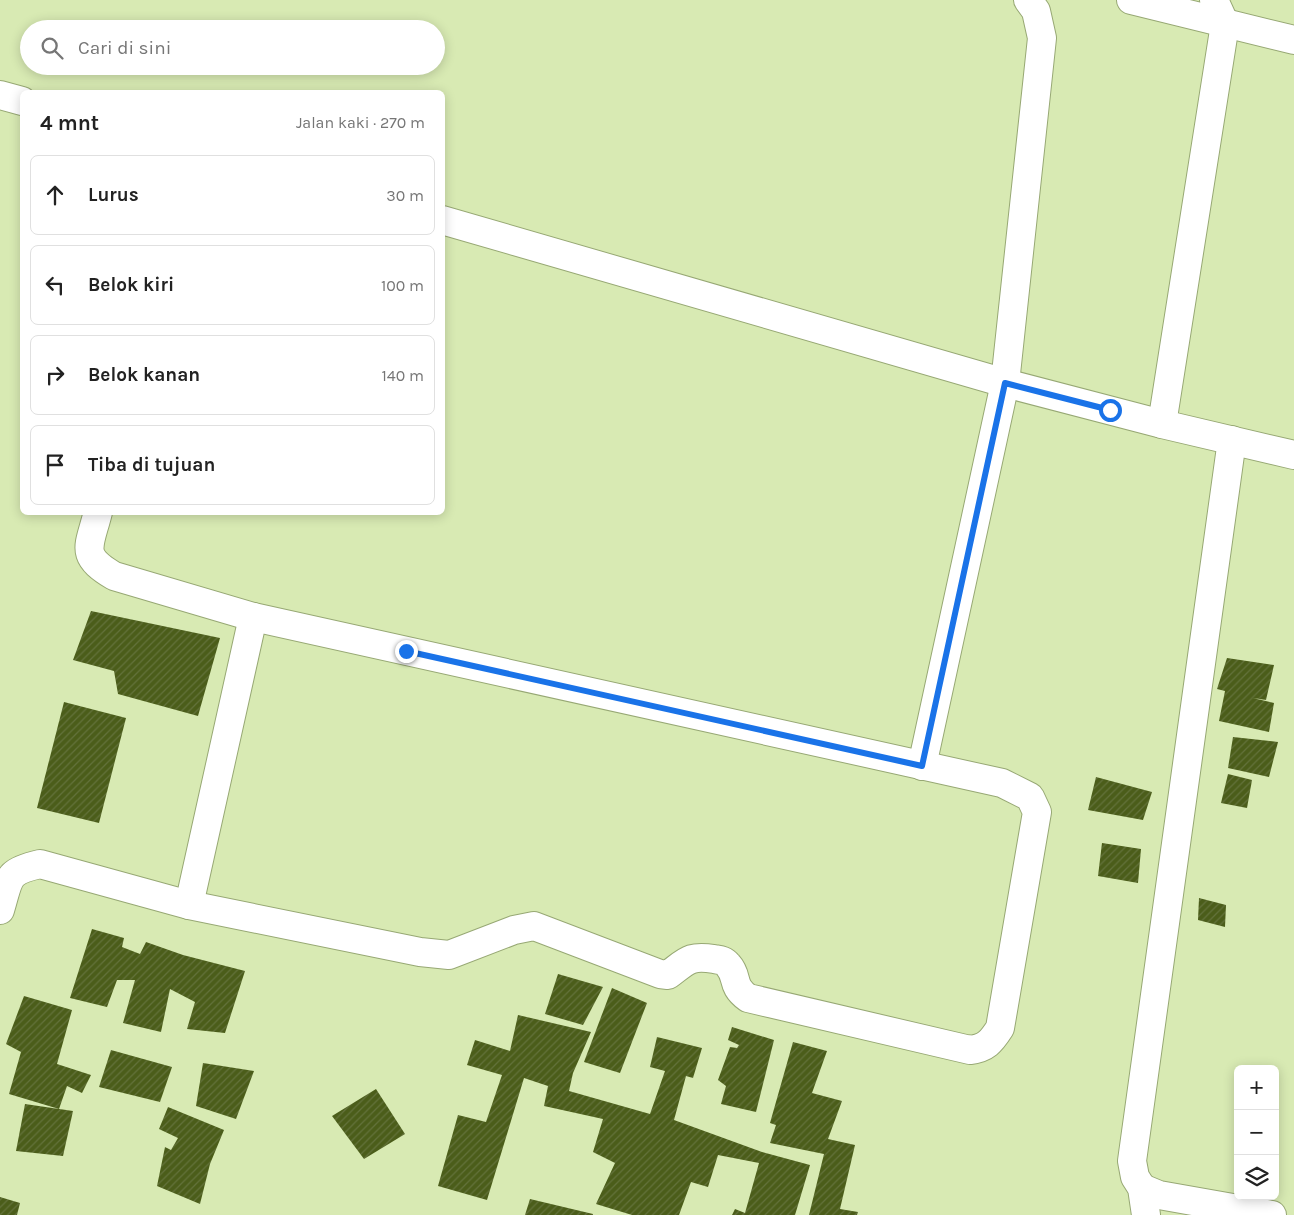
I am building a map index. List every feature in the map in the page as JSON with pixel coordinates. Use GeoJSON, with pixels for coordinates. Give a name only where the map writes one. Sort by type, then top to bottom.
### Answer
{"type":"FeatureCollection","features":[{"type":"Feature","properties":{"kind":"street"},"geometry":{"type":"LineString","coordinates":[[922,766],[1005,383],[1042,38],[1036,11],[1028,0]]}},
{"type":"Feature","properties":{"kind":"street"},"geometry":{"type":"LineString","coordinates":[[1131,0],[1294,40]]}},
{"type":"Feature","properties":{"kind":"street"},"geometry":{"type":"LineString","coordinates":[[1162,424],[1225,24],[1214,0]]}},
{"type":"Feature","properties":{"kind":"street"},"geometry":{"type":"LineString","coordinates":[[0,95],[20,100]]}},
{"type":"Feature","properties":{"kind":"street"},"geometry":{"type":"LineString","coordinates":[[445,221],[1005,383],[1162,424],[1294,455]]}},
{"type":"Feature","properties":{"kind":"street"},"geometry":{"type":"LineString","coordinates":[[1146,1215],[1142,1188],[1135,1177],[1132,1161],[1232,440]]}},
{"type":"Feature","properties":{"kind":"street"},"geometry":{"type":"LineString","coordinates":[[0,910],[10,876],[20,868],[40,864],[189,905],[420,952],[449,955],[514,930],[534,926],[660,974],[668,975],[688,959],[698,956],[722,960],[729,966],[738,991],[748,998],[970,1050],[982,1048],[992,1042],[1000,1028],[1037,812],[1030,797],[1002,783],[253,617],[114,576],[95,565],[88,550],[97,515]]}},
{"type":"Feature","properties":{"kind":"street"},"geometry":{"type":"LineString","coordinates":[[189,905],[253,617]]}},
{"type":"Feature","properties":{"kind":"street"},"geometry":{"type":"LineString","coordinates":[[1142,1188],[1159,1195],[1272,1215]]}},
{"type":"Feature","properties":{"kind":"building"},"geometry":{"type":"Polygon","coordinates":[[[91,611],[220,638],[198,716],[118,694],[114,671],[73,660],[91,611]]]}},
{"type":"Feature","properties":{"kind":"building"},"geometry":{"type":"Polygon","coordinates":[[[1227,658],[1274,665],[1266,700],[1253,698],[1274,703],[1269,732],[1219,721],[1225,691],[1217,689],[1227,658]]]}},
{"type":"Feature","properties":{"kind":"building"},"geometry":{"type":"Polygon","coordinates":[[[64,702],[126,718],[99,823],[37,808],[64,702]]]}},
{"type":"Feature","properties":{"kind":"building"},"geometry":{"type":"Polygon","coordinates":[[[1233,737],[1278,742],[1269,777],[1228,768],[1233,737]]]}},
{"type":"Feature","properties":{"kind":"building"},"geometry":{"type":"Polygon","coordinates":[[[1228,774],[1252,780],[1247,808],[1221,803],[1228,774]]]}},
{"type":"Feature","properties":{"kind":"building"},"geometry":{"type":"Polygon","coordinates":[[[1096,777],[1152,792],[1143,820],[1088,810],[1096,777]]]}},
{"type":"Feature","properties":{"kind":"building"},"geometry":{"type":"Polygon","coordinates":[[[1102,843],[1141,849],[1138,883],[1098,876],[1102,843]]]}},
{"type":"Feature","properties":{"kind":"building"},"geometry":{"type":"Polygon","coordinates":[[[1199,898],[1226,905],[1225,927],[1198,920],[1199,898]]]}},
{"type":"Feature","properties":{"kind":"building"},"geometry":{"type":"Polygon","coordinates":[[[92,929],[124,938],[122,947],[140,954],[146,942],[183,955],[245,971],[225,1033],[187,1029],[195,1002],[170,989],[161,1032],[123,1023],[135,980],[117,980],[107,1007],[70,998],[92,929]]]}},
{"type":"Feature","properties":{"kind":"building"},"geometry":{"type":"Polygon","coordinates":[[[558,974],[603,987],[583,1025],[545,1014],[558,974]]]}},
{"type":"Feature","properties":{"kind":"building"},"geometry":{"type":"Polygon","coordinates":[[[612,988],[647,1003],[620,1073],[584,1062],[612,988]]]}},
{"type":"Feature","properties":{"kind":"building"},"geometry":{"type":"Polygon","coordinates":[[[24,996],[72,1010],[57,1064],[91,1075],[82,1093],[67,1086],[59,1109],[9,1094],[21,1052],[6,1044],[24,996]]]}},
{"type":"Feature","properties":{"kind":"building"},"geometry":{"type":"Polygon","coordinates":[[[518,1015],[591,1032],[573,1073],[569,1091],[650,1114],[665,1071],[650,1067],[657,1037],[702,1048],[693,1078],[686,1076],[674,1120],[762,1152],[810,1165],[795,1215],[732,1215],[735,1209],[745,1213],[759,1163],[718,1155],[708,1187],[691,1182],[679,1215],[632,1215],[596,1204],[615,1163],[593,1152],[603,1119],[544,1106],[548,1086],[524,1078],[487,1200],[438,1186],[458,1115],[486,1122],[502,1075],[467,1065],[475,1040],[510,1051],[518,1015]]]}},
{"type":"Feature","properties":{"kind":"building"},"geometry":{"type":"Polygon","coordinates":[[[732,1027],[774,1040],[756,1112],[721,1104],[726,1086],[718,1080],[730,1047],[737,1048],[739,1045],[728,1040],[732,1027]]]}},
{"type":"Feature","properties":{"kind":"building"},"geometry":{"type":"Polygon","coordinates":[[[793,1042],[827,1051],[812,1093],[842,1101],[828,1139],[855,1145],[840,1209],[858,1212],[857,1215],[809,1215],[824,1154],[770,1143],[776,1125],[770,1123],[793,1042]]]}},
{"type":"Feature","properties":{"kind":"building"},"geometry":{"type":"Polygon","coordinates":[[[111,1050],[172,1067],[160,1102],[99,1087],[111,1050]]]}},
{"type":"Feature","properties":{"kind":"building"},"geometry":{"type":"Polygon","coordinates":[[[203,1063],[254,1071],[236,1119],[196,1106],[203,1063]]]}},
{"type":"Feature","properties":{"kind":"building"},"geometry":{"type":"Polygon","coordinates":[[[376,1089],[405,1134],[364,1159],[332,1116],[376,1089]]]}},
{"type":"Feature","properties":{"kind":"building"},"geometry":{"type":"Polygon","coordinates":[[[25,1104],[73,1111],[63,1156],[16,1151],[25,1104]]]}},
{"type":"Feature","properties":{"kind":"building"},"geometry":{"type":"Polygon","coordinates":[[[168,1107],[224,1130],[210,1164],[200,1204],[157,1186],[165,1147],[171,1150],[178,1138],[159,1129],[168,1107]]]}},
{"type":"Feature","properties":{"kind":"building"},"geometry":{"type":"Polygon","coordinates":[[[0,1197],[20,1203],[17,1215],[0,1215],[0,1197]]]}},
{"type":"Feature","properties":{"kind":"building"},"geometry":{"type":"Polygon","coordinates":[[[530,1199],[593,1214],[593,1215],[525,1215],[530,1199]]]}},
{"type":"Feature","properties":{"kind":"route"},"geometry":{"type":"LineString","coordinates":[[406,651],[922,766],[1005,383],[1110,410]]}}]}
